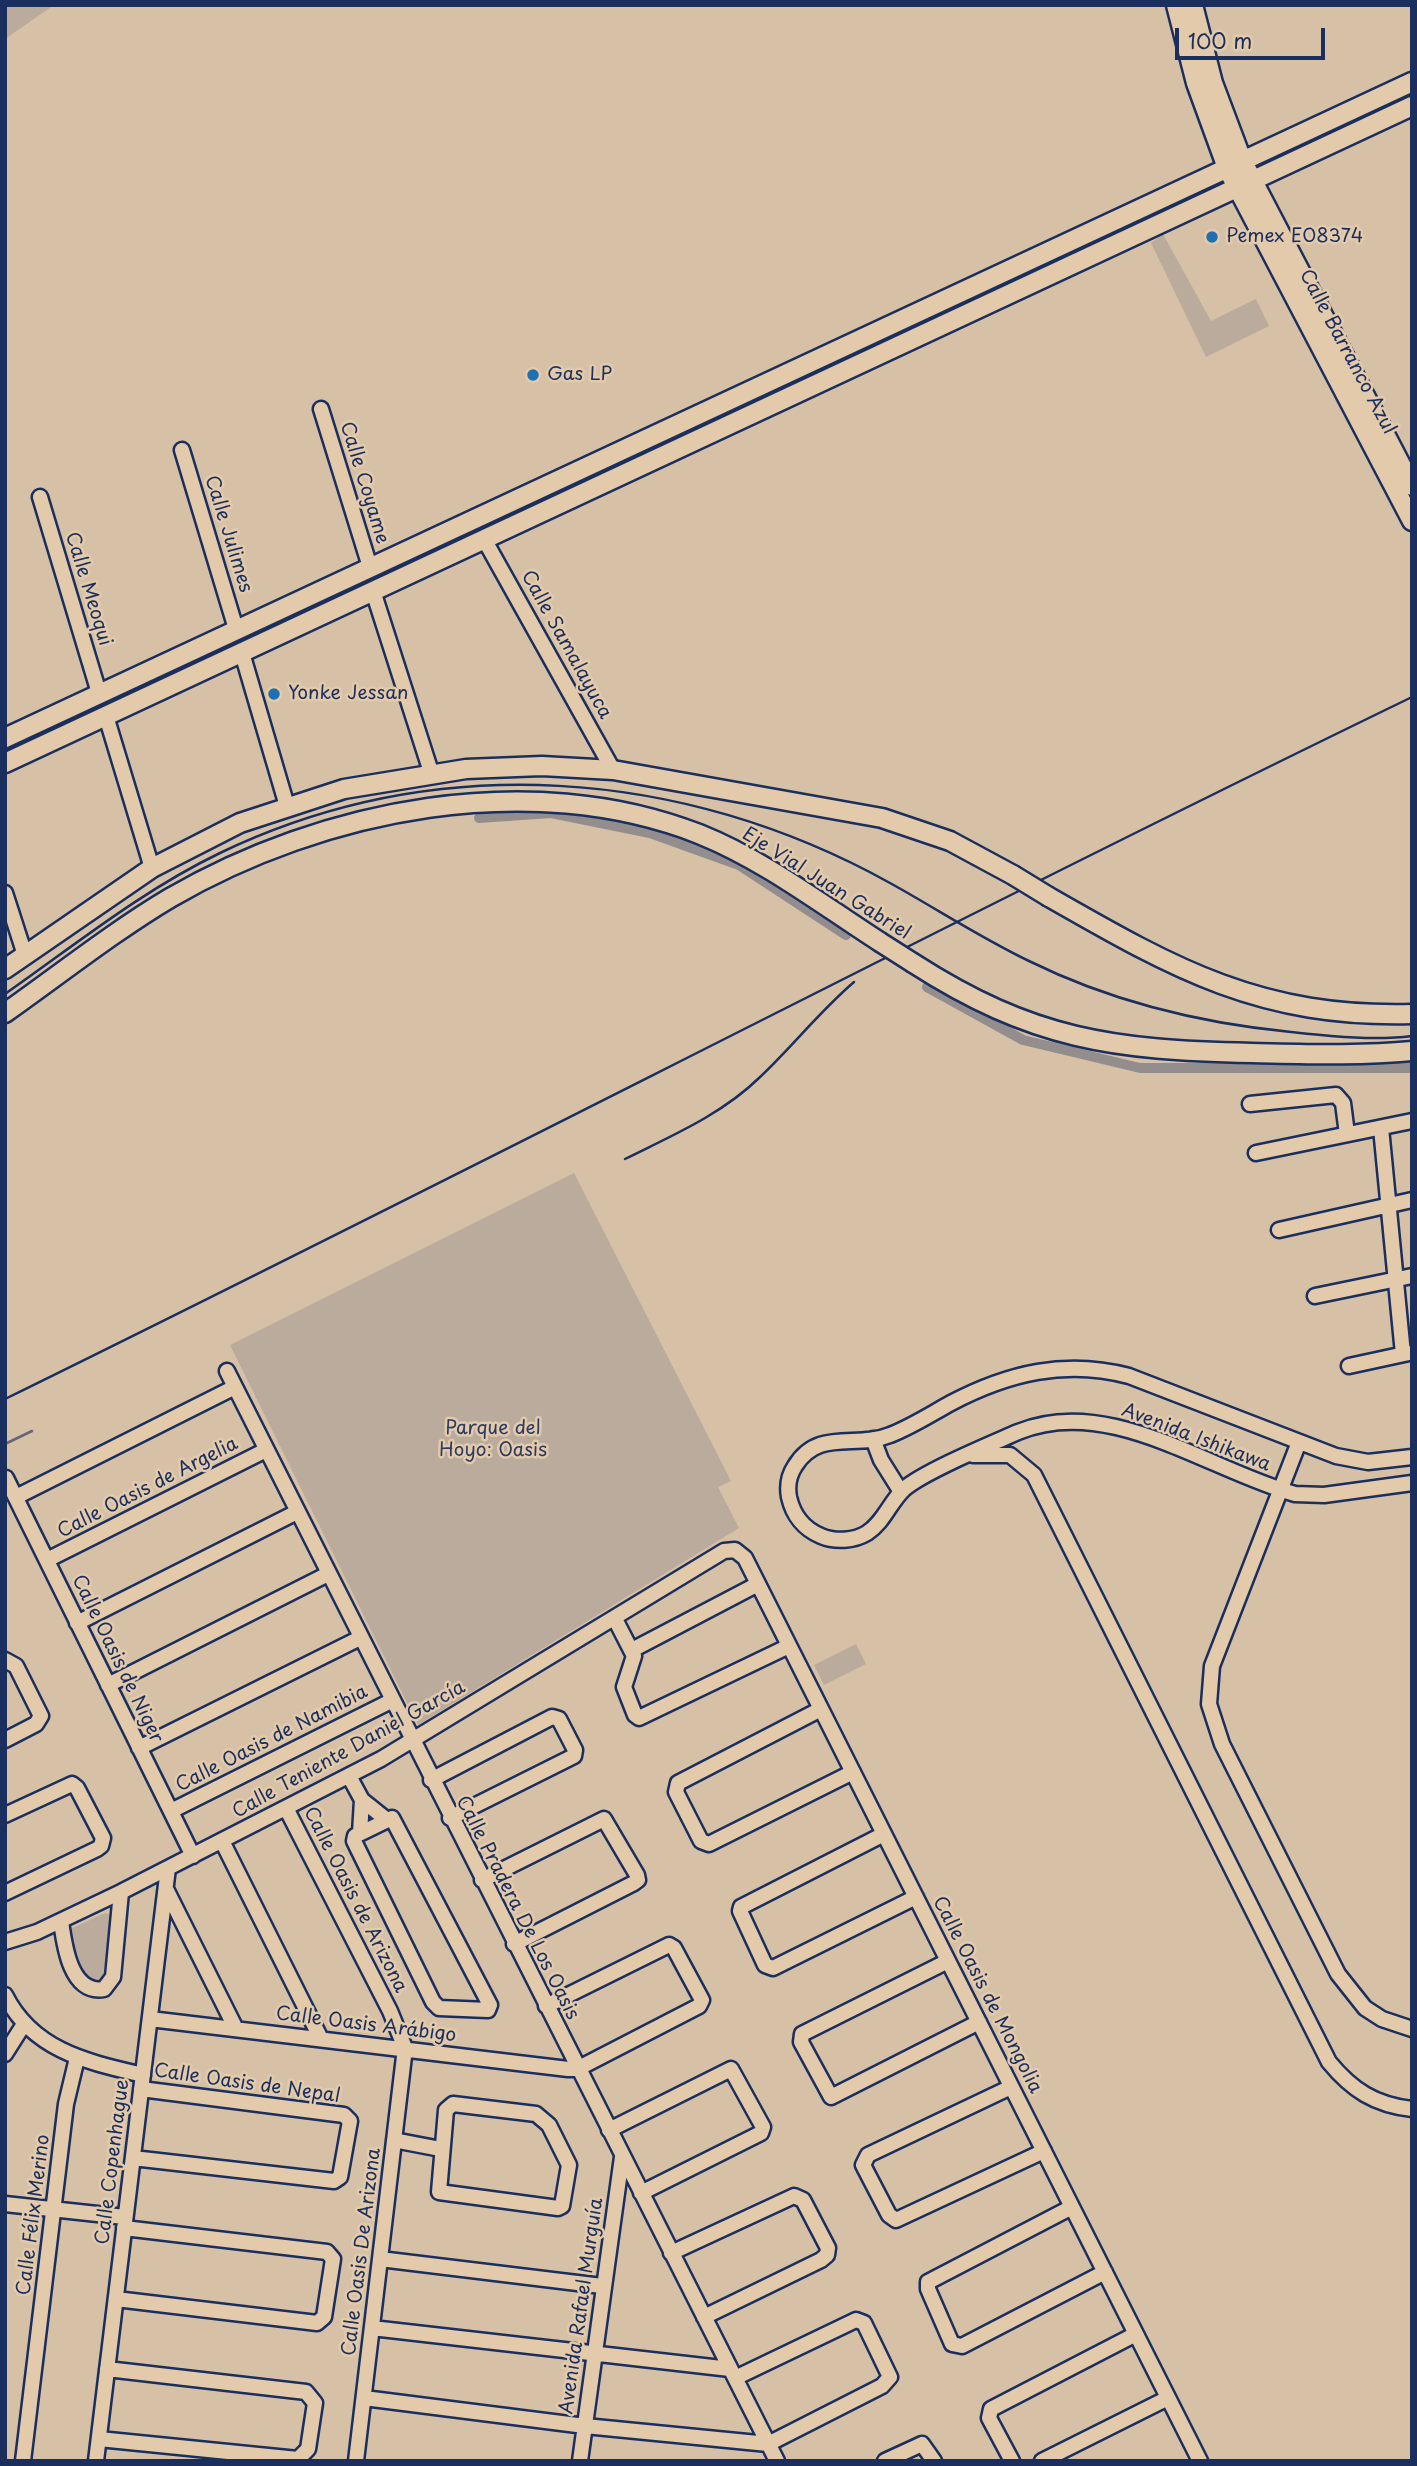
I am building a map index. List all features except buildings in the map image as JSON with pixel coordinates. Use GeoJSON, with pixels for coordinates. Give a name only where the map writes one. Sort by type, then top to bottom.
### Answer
{"type":"FeatureCollection","features":[{"type":"Feature","properties":{"kind":"main road","name":"Calle Barranco Azul"},"geometry":{"type":"LineString","coordinates":[[1177,5],[1196,83],[1244,183],[1270,217],[1412,486]]}},
{"type":"Feature","properties":{"kind":"main road","name":"Calle Barranco Azul"},"geometry":{"type":"LineString","coordinates":[[1193,5],[1235,164]]}},
{"type":"Feature","properties":{"kind":"main road"},"geometry":{"type":"LineString","coordinates":[[5,738],[1412,82]]}},
{"type":"Feature","properties":{"kind":"main road"},"geometry":{"type":"LineString","coordinates":[[5,763],[1412,106]]}},
{"type":"Feature","properties":{"kind":"main road"},"geometry":{"type":"LineString","coordinates":[[1270,217],[1268,192],[1279,167]]}},
{"type":"Feature","properties":{"kind":"main road","name":"Calle Barranco Azul"},"geometry":{"type":"LineString","coordinates":[[1244,183],[1250,213],[1412,521]]}},
{"type":"Feature","properties":{"kind":"main road"},"geometry":{"type":"LineString","coordinates":[[1193,207],[1228,201],[1240,204],[1250,213]]}},
{"type":"Feature","properties":{"kind":"main road"},"geometry":{"type":"LineString","coordinates":[[1280,270],[1290,267],[1305,293],[1311,295]]}},
{"type":"Feature","properties":{"kind":"main road"},"geometry":{"type":"LineString","coordinates":[[577,472],[586,491]]}},
{"type":"Feature","properties":{"kind":"main road","name":"Eje Vial Juan Gabriel"},"geometry":{"type":"LineString","coordinates":[[5,969],[152,868],[219,832],[287,806],[344,789],[431,772],[518,766],[613,770],[900,823],[950,841],[1164,961],[1234,991],[1328,1010],[1412,1014]]}},
{"type":"Feature","properties":{"kind":"main road","name":"Eje Vial Juan Gabriel"},"geometry":{"type":"LineString","coordinates":[[5,1013],[168,899],[237,864],[297,840],[349,825],[467,805],[558,803],[626,813],[673,825],[751,859],[967,996],[1016,1019],[1073,1037],[1121,1047],[1297,1054],[1412,1051]]}},
{"type":"Feature","properties":{"kind":"street","name":"Calle Coyame"},"geometry":{"type":"LineString","coordinates":[[321,410],[370,567]]}},
{"type":"Feature","properties":{"kind":"street","name":"Calle Julimes"},"geometry":{"type":"LineString","coordinates":[[182,450],[236,629]]}},
{"type":"Feature","properties":{"kind":"street","name":"Calle Meoqui"},"geometry":{"type":"LineString","coordinates":[[40,497],[99,693]]}},
{"type":"Feature","properties":{"kind":"street","name":"Calle Samalayuca"},"geometry":{"type":"LineString","coordinates":[[484,539],[613,770]]}},
{"type":"Feature","properties":{"kind":"street"},"geometry":{"type":"LineString","coordinates":[[373,591],[431,772]]}},
{"type":"Feature","properties":{"kind":"street"},"geometry":{"type":"LineString","coordinates":[[242,653],[287,806]]}},
{"type":"Feature","properties":{"kind":"street"},"geometry":{"type":"LineString","coordinates":[[106,716],[152,868]]}},
{"type":"Feature","properties":{"kind":"street"},"geometry":{"type":"LineString","coordinates":[[5,893],[25,955]]}},
{"type":"Feature","properties":{"kind":"street"},"geometry":{"type":"LineString","coordinates":[[1251,1104],[1335,1095],[1343,1103],[1347,1134]]}},
{"type":"Feature","properties":{"kind":"street"},"geometry":{"type":"LineString","coordinates":[[1256,1153],[1412,1121]]}},
{"type":"Feature","properties":{"kind":"street"},"geometry":{"type":"LineString","coordinates":[[1349,1366],[1407,1353],[1396,1279],[1381,1128]]}},
{"type":"Feature","properties":{"kind":"street"},"geometry":{"type":"LineString","coordinates":[[1279,1230],[1412,1200]]}},
{"type":"Feature","properties":{"kind":"street"},"geometry":{"type":"LineString","coordinates":[[1315,1296],[1412,1276]]}},
{"type":"Feature","properties":{"kind":"street","name":"Avenida Ishikawa"},"geometry":{"type":"LineString","coordinates":[[1412,1457],[1368,1462],[1352,1460],[1129,1376],[1110,1370],[1064,1367],[996,1382],[889,1436],[830,1440],[803,1455],[789,1482],[792,1507],[809,1530],[831,1539],[847,1539],[875,1527],[901,1492],[968,1455],[1036,1426],[1076,1421],[1099,1423],[1147,1438],[1280,1490],[1324,1495],[1412,1483]]}},
{"type":"Feature","properties":{"kind":"street","name":"Calle Pradera De Los Oasis"},"geometry":{"type":"LineString","coordinates":[[227,1371],[481,1880],[777,2461]]}},
{"type":"Feature","properties":{"kind":"street"},"geometry":{"type":"LineString","coordinates":[[16,1497],[235,1387]]}},
{"type":"Feature","properties":{"kind":"street"},"geometry":{"type":"LineString","coordinates":[[873,1439],[881,1460],[901,1492]]}},
{"type":"Feature","properties":{"kind":"street"},"geometry":{"type":"LineString","coordinates":[[1299,1442],[1218,1644],[1208,1689],[1209,1704],[1222,1744],[1338,1974],[1365,2008],[1382,2019],[1412,2029]]}},
{"type":"Feature","properties":{"kind":"street","name":"Calle Oasis de Argelia"},"geometry":{"type":"LineString","coordinates":[[47,1560],[266,1450]]}},
{"type":"Feature","properties":{"kind":"street"},"geometry":{"type":"LineString","coordinates":[[968,1455],[1010,1455],[1034,1475],[1317,2044],[1342,2078],[1357,2091],[1394,2107],[1412,2109]]}},
{"type":"Feature","properties":{"kind":"street","name":"Calle Oasis de Niger"},"geometry":{"type":"LineString","coordinates":[[6,1478],[193,1856]]}},
{"type":"Feature","properties":{"kind":"street"},"geometry":{"type":"LineString","coordinates":[[77,1623],[297,1512]]}},
{"type":"Feature","properties":{"kind":"street","name":"Calle Oasis de Mongolia"},"geometry":{"type":"LineString","coordinates":[[735,1550],[745,1558],[1200,2461]]}},
{"type":"Feature","properties":{"kind":"street","name":"Calle Teniente Daniel García"},"geometry":{"type":"LineString","coordinates":[[5,1942],[61,1921],[349,1776],[412,1742],[724,1552],[735,1550]]}},
{"type":"Feature","properties":{"kind":"street"},"geometry":{"type":"LineString","coordinates":[[108,1685],[328,1574]]}},
{"type":"Feature","properties":{"kind":"street"},"geometry":{"type":"LineString","coordinates":[[632,1650],[758,1584]]}},
{"type":"Feature","properties":{"kind":"street"},"geometry":{"type":"LineString","coordinates":[[615,1619],[632,1650],[634,1662],[624,1690],[635,1715],[642,1718],[789,1646]]}},
{"type":"Feature","properties":{"kind":"street"},"geometry":{"type":"LineString","coordinates":[[139,1748],[359,1637]]}},
{"type":"Feature","properties":{"kind":"street"},"geometry":{"type":"LineString","coordinates":[[5,1660],[16,1666],[41,1716],[36,1724],[5,1740]]}},
{"type":"Feature","properties":{"kind":"street","name":"Calle Oasis de Namibia"},"geometry":{"type":"LineString","coordinates":[[171,1811],[391,1701]]}},
{"type":"Feature","properties":{"kind":"street"},"geometry":{"type":"LineString","coordinates":[[821,1709],[676,1784],[676,1792],[703,1843],[709,1844],[853,1772]]}},
{"type":"Feature","properties":{"kind":"street"},"geometry":{"type":"LineString","coordinates":[[431,1780],[552,1717],[559,1719],[575,1750],[573,1756],[450,1818]]}},
{"type":"Feature","properties":{"kind":"street"},"geometry":{"type":"LineString","coordinates":[[349,1776],[362,1800],[387,1820]]}},
{"type":"Feature","properties":{"kind":"street"},"geometry":{"type":"LineString","coordinates":[[5,1815],[72,1784],[77,1788],[103,1838],[97,1849],[5,1893]]}},
{"type":"Feature","properties":{"kind":"street"},"geometry":{"type":"LineString","coordinates":[[360,1833],[362,1800]]}},
{"type":"Feature","properties":{"kind":"street","name":"Calle Oasis de Arizona"},"geometry":{"type":"LineString","coordinates":[[286,1808],[390,2011],[405,2048]]}},
{"type":"Feature","properties":{"kind":"street"},"geometry":{"type":"LineString","coordinates":[[396,1819],[490,2004],[488,2010],[436,2006],[354,1841],[360,1833],[387,1820],[396,1819]]}},
{"type":"Feature","properties":{"kind":"street"},"geometry":{"type":"LineString","coordinates":[[481,1880],[604,1819],[637,1875],[638,1880],[634,1883],[514,1944]]}},
{"type":"Feature","properties":{"kind":"street"},"geometry":{"type":"LineString","coordinates":[[884,1834],[741,1907],[740,1911],[765,1965],[774,1968],[916,1898]]}},
{"type":"Feature","properties":{"kind":"street"},"geometry":{"type":"LineString","coordinates":[[222,1841],[321,2039]]}},
{"type":"Feature","properties":{"kind":"street","name":"Calle Copenhague"},"geometry":{"type":"LineString","coordinates":[[96,2461],[168,1868]]}},
{"type":"Feature","properties":{"kind":"street"},"geometry":{"type":"LineString","coordinates":[[166,1888],[236,2029]]}},
{"type":"Feature","properties":{"kind":"street"},"geometry":{"type":"LineString","coordinates":[[61,1921],[65,1951],[74,1972],[87,1985],[104,1989],[113,1977],[121,1892]]}},
{"type":"Feature","properties":{"kind":"street"},"geometry":{"type":"LineString","coordinates":[[546,2006],[669,1945],[674,1948],[701,1998],[699,2006],[578,2069]]}},
{"type":"Feature","properties":{"kind":"street"},"geometry":{"type":"LineString","coordinates":[[948,1961],[802,2034],[801,2042],[831,2097],[979,2022]]}},
{"type":"Feature","properties":{"kind":"street","name":"Calle Oasis de Nepal"},"geometry":{"type":"LineString","coordinates":[[5,1995],[24,2024],[51,2046],[142,2082],[348,2117],[338,2179],[133,2158]]}},
{"type":"Feature","properties":{"kind":"street","name":"Calle Oasis Arábigo"},"geometry":{"type":"LineString","coordinates":[[150,2019],[405,2048],[556,2069],[578,2069]]}},
{"type":"Feature","properties":{"kind":"street"},"geometry":{"type":"LineString","coordinates":[[5,2054],[24,2024]]}},
{"type":"Feature","properties":{"kind":"street","name":"Calle Oasis De Arizona"},"geometry":{"type":"LineString","coordinates":[[356,2461],[405,2048]]}},
{"type":"Feature","properties":{"kind":"street","name":"Calle Félix Merino"},"geometry":{"type":"LineString","coordinates":[[23,2461],[66,2104],[78,2058]]}},
{"type":"Feature","properties":{"kind":"street"},"geometry":{"type":"LineString","coordinates":[[609,2130],[731,2069],[763,2127],[761,2133],[641,2193]]}},
{"type":"Feature","properties":{"kind":"street"},"geometry":{"type":"LineString","coordinates":[[1012,2087],[867,2155],[863,2165],[889,2215],[895,2220],[1044,2151]]}},
{"type":"Feature","properties":{"kind":"street"},"geometry":{"type":"LineString","coordinates":[[449,2104],[536,2114],[549,2125],[569,2165],[564,2203],[558,2208],[442,2193],[437,2189],[441,2149],[449,2104]]}},
{"type":"Feature","properties":{"kind":"street"},"geometry":{"type":"LineString","coordinates":[[394,2140],[441,2149]]}},
{"type":"Feature","properties":{"kind":"street","name":"Avenida Rafael Murguía"},"geometry":{"type":"LineString","coordinates":[[580,2461],[602,2286],[622,2157]]}},
{"type":"Feature","properties":{"kind":"street"},"geometry":{"type":"LineString","coordinates":[[671,2253],[794,2196],[803,2200],[828,2248],[827,2255],[821,2260],[704,2317]]}},
{"type":"Feature","properties":{"kind":"street"},"geometry":{"type":"LineString","coordinates":[[5,2204],[331,2255],[324,2317],[317,2323],[116,2299]]}},
{"type":"Feature","properties":{"kind":"street"},"geometry":{"type":"LineString","coordinates":[[1072,2207],[929,2282],[928,2289],[952,2344],[962,2346],[1105,2272]]}},
{"type":"Feature","properties":{"kind":"street"},"geometry":{"type":"LineString","coordinates":[[380,2259],[602,2286]]}},
{"type":"Feature","properties":{"kind":"street"},"geometry":{"type":"LineString","coordinates":[[364,2398],[585,2426],[768,2444],[886,2384],[890,2373],[864,2323],[856,2320],[733,2373],[372,2328]]}},
{"type":"Feature","properties":{"kind":"street"},"geometry":{"type":"LineString","coordinates":[[1012,2461],[989,2418],[992,2409],[1136,2334]]}},
{"type":"Feature","properties":{"kind":"street"},"geometry":{"type":"LineString","coordinates":[[99,2440],[298,2459],[308,2449],[315,2403],[306,2392],[107,2369]]}},
{"type":"Feature","properties":{"kind":"street"},"geometry":{"type":"LineString","coordinates":[[1042,2461],[1168,2398]]}},
{"type":"Feature","properties":{"kind":"street"},"geometry":{"type":"LineString","coordinates":[[885,2461],[922,2444],[934,2461]]}},
{"type":"Feature","properties":{"kind":"green space"},"geometry":{"type":"Polygon","coordinates":[[[5,5],[54,5],[5,39],[5,5]]]}},
{"type":"Feature","properties":{"kind":"green space"},"geometry":{"type":"Polygon","coordinates":[[[1163,234],[1211,321],[1256,299],[1269,326],[1206,357],[1151,243],[1163,234]]]}},
{"type":"Feature","properties":{"kind":"green space","name":"Parque del Hoyo: Oasis"},"geometry":{"type":"Polygon","coordinates":[[[574,1173],[731,1481],[718,1487],[739,1528],[418,1725],[230,1345],[574,1173]]]}},
{"type":"Feature","properties":{"kind":"green space"},"geometry":{"type":"Polygon","coordinates":[[[856,1644],[866,1664],[824,1685],[814,1665],[856,1644]]]}},
{"type":"Feature","properties":{"kind":"green space"},"geometry":{"type":"Polygon","coordinates":[[[105,1913],[112,1915],[103,1978],[98,1984],[78,1968],[68,1935],[72,1928],[105,1913]]]}},
{"type":"Feature","properties":{"kind":"waterway"},"geometry":{"type":"LineString","coordinates":[[479,818],[551,813],[650,833],[739,865],[846,935]]}},
{"type":"Feature","properties":{"kind":"waterway"},"geometry":{"type":"LineString","coordinates":[[927,987],[1023,1040],[1140,1068],[1412,1068]]}},
{"type":"Feature","properties":{"kind":"waterway"},"geometry":{"type":"LineString","coordinates":[[5,1444],[32,1431]]}},
{"type":"Feature","properties":{"kind":"railway"},"geometry":{"type":"LineString","coordinates":[[5,1399],[1412,697]]}},
{"type":"Feature","properties":{"kind":"railway"},"geometry":{"type":"LineString","coordinates":[[5,994],[164,884],[220,853],[303,820],[387,798],[473,786],[559,786],[644,796],[728,815],[811,844],[890,883],[1029,961],[1092,988],[1157,1009],[1223,1023],[1321,1035],[1382,1038],[1412,1036]]}},
{"type":"Feature","properties":{"kind":"railway"},"geometry":{"type":"LineString","coordinates":[[625,1159],[695,1124],[744,1091],[854,982]]}},
{"type":"Feature","properties":{"kind":"place","name":"Pemex E08374"},"geometry":{"type":"Point","coordinates":[1212,237]}},
{"type":"Feature","properties":{"kind":"place","name":"Gas LP"},"geometry":{"type":"Point","coordinates":[533,375]}},
{"type":"Feature","properties":{"kind":"place","name":"Yonke Jessan"},"geometry":{"type":"Point","coordinates":[274,694]}}]}
